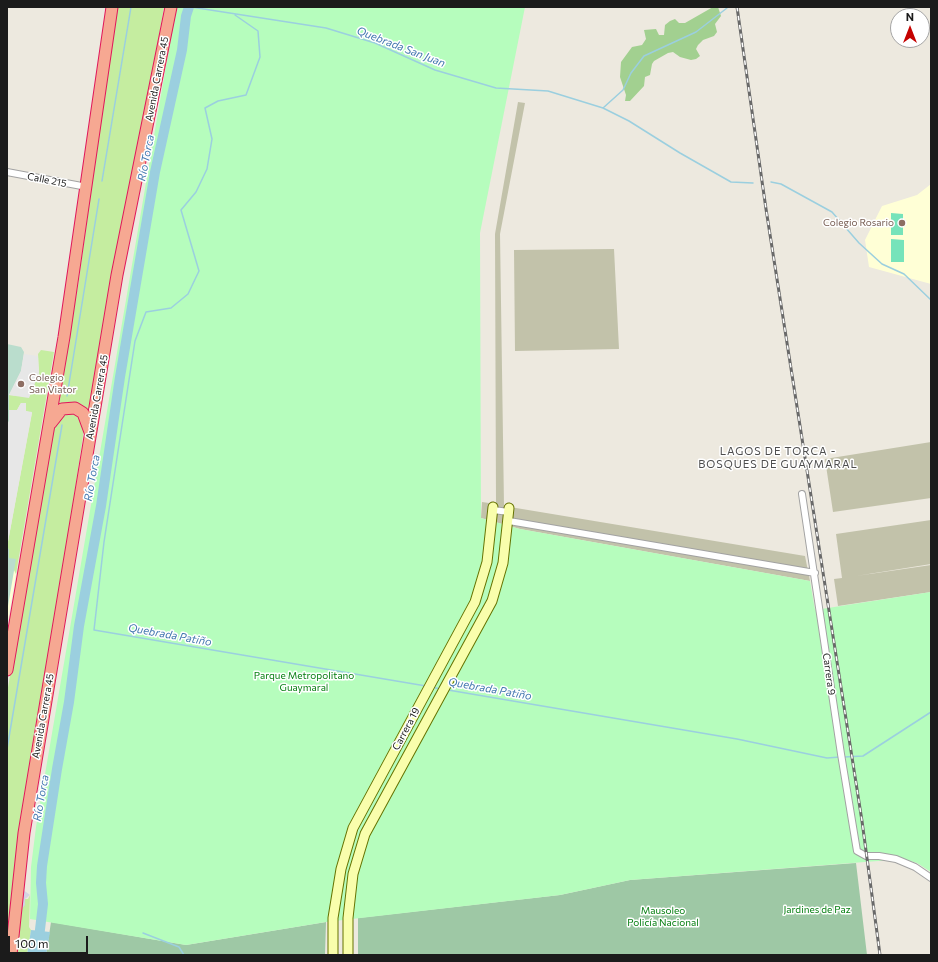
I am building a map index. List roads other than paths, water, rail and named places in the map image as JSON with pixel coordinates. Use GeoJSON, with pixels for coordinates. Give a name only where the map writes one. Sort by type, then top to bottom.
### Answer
{"type":"FeatureCollection","features":[{"type":"Feature","properties":{"kind":"highway"},"geometry":{"type":"LineString","coordinates":[[7,670],[87,187],[99,90],[112,7]]}},
{"type":"Feature","properties":{"kind":"highway","name":"Avenida Carrera 45"},"geometry":{"type":"LineString","coordinates":[[10,955],[24,833],[117,275],[171,7]]}},
{"type":"Feature","properties":{"kind":"highway"},"geometry":{"type":"LineString","coordinates":[[48,428],[57,414],[62,409],[69,407],[80,410],[90,434]]}},
{"type":"Feature","properties":{"kind":"main road","name":"Carrera 19"},"geometry":{"type":"LineString","coordinates":[[333,955],[334,911],[341,869],[353,828],[475,602],[487,562],[493,509]]}},
{"type":"Feature","properties":{"kind":"main road","name":"Carrera 19"},"geometry":{"type":"LineString","coordinates":[[348,955],[348,918],[353,874],[365,834],[492,601],[503,563],[509,514]]}},
{"type":"Feature","properties":{"kind":"street","name":"Calle 215"},"geometry":{"type":"LineString","coordinates":[[7,172],[87,187]]}},
{"type":"Feature","properties":{"kind":"street","name":"Carrera 9"},"geometry":{"type":"LineString","coordinates":[[802,494],[857,851],[860,854],[896,859],[915,867],[931,878]]}},
{"type":"Feature","properties":{"kind":"street"},"geometry":{"type":"LineString","coordinates":[[493,509],[509,514],[815,574]]}},
{"type":"Feature","properties":{"kind":"water"},"geometry":{"type":"Polygon","coordinates":[[[31,930],[50,932],[46,955],[27,955],[31,930]]]}},
{"type":"Feature","properties":{"kind":"waterway"},"geometry":{"type":"LineString","coordinates":[[102,181],[131,7]]}},
{"type":"Feature","properties":{"kind":"waterway","name":"Río Torca"},"geometry":{"type":"LineString","coordinates":[[37,955],[43,904],[41,883],[42,866],[69,702],[79,626],[101,506],[120,377],[155,172],[182,50],[186,16],[189,7]]}},
{"type":"Feature","properties":{"kind":"waterway","name":"Quebrada San Juan"},"geometry":{"type":"LineString","coordinates":[[191,7],[326,28],[375,43],[435,70],[496,88],[548,91],[603,108],[629,121],[680,153],[731,182],[753,183]]}},
{"type":"Feature","properties":{"kind":"waterway","name":"Quebrada San Juan"},"geometry":{"type":"LineString","coordinates":[[603,108],[623,90],[631,73],[644,56],[696,32],[727,8]]}},
{"type":"Feature","properties":{"kind":"waterway","name":"Quebrada Patiño"},"geometry":{"type":"LineString","coordinates":[[235,15],[258,31],[260,57],[246,95],[218,101],[205,108],[212,139],[207,169],[196,192],[181,210],[199,271],[188,294],[171,308],[146,312],[135,341],[104,542],[94,630],[426,686]]}},
{"type":"Feature","properties":{"kind":"waterway","name":"Quebrada San Juan"},"geometry":{"type":"LineString","coordinates":[[771,182],[781,184],[832,212],[859,243],[882,264],[904,274],[931,300]]}},
{"type":"Feature","properties":{"kind":"waterway"},"geometry":{"type":"LineString","coordinates":[[67,396],[99,199]]}},
{"type":"Feature","properties":{"kind":"waterway"},"geometry":{"type":"LineString","coordinates":[[7,749],[62,425]]}},
{"type":"Feature","properties":{"kind":"waterway","name":"Quebrada Patiño"},"geometry":{"type":"LineString","coordinates":[[432,687],[440,689]]}},
{"type":"Feature","properties":{"kind":"waterway","name":"Quebrada Patiño"},"geometry":{"type":"LineString","coordinates":[[448,690],[737,739],[827,758],[840,757]]}},
{"type":"Feature","properties":{"kind":"waterway","name":"Quebrada Patiño"},"geometry":{"type":"LineString","coordinates":[[844,757],[863,756],[931,712]]}},
{"type":"Feature","properties":{"kind":"waterway"},"geometry":{"type":"LineString","coordinates":[[143,933],[179,947],[184,955]]}},
{"type":"Feature","properties":{"kind":"railway"},"geometry":{"type":"LineString","coordinates":[[737,7],[766,209],[862,821],[880,955]]}},
{"type":"Feature","properties":{"kind":"place","name":"Colegio Rosario"},"geometry":{"type":"Point","coordinates":[902,223]}},
{"type":"Feature","properties":{"kind":"place","name":"Colegio San Viator"},"geometry":{"type":"Point","coordinates":[21,384]}},
{"type":"Feature","properties":{"kind":"district","name":"LAGOS DE TORCA - BOSQUES DE GUAYMARAL"},"geometry":{"type":"Point","coordinates":[778,457]}},
{"type":"Feature","properties":{"kind":"park label","name":"Parque Metropolitano Guaymaral"},"geometry":{"type":"Point","coordinates":[304,682]}},
{"type":"Feature","properties":{"kind":"park label","name":"Jardines de Paz"},"geometry":{"type":"Point","coordinates":[817,910]}},
{"type":"Feature","properties":{"kind":"park label","name":"Mausoleo Policía Nacional"},"geometry":{"type":"Point","coordinates":[663,916]}}]}
